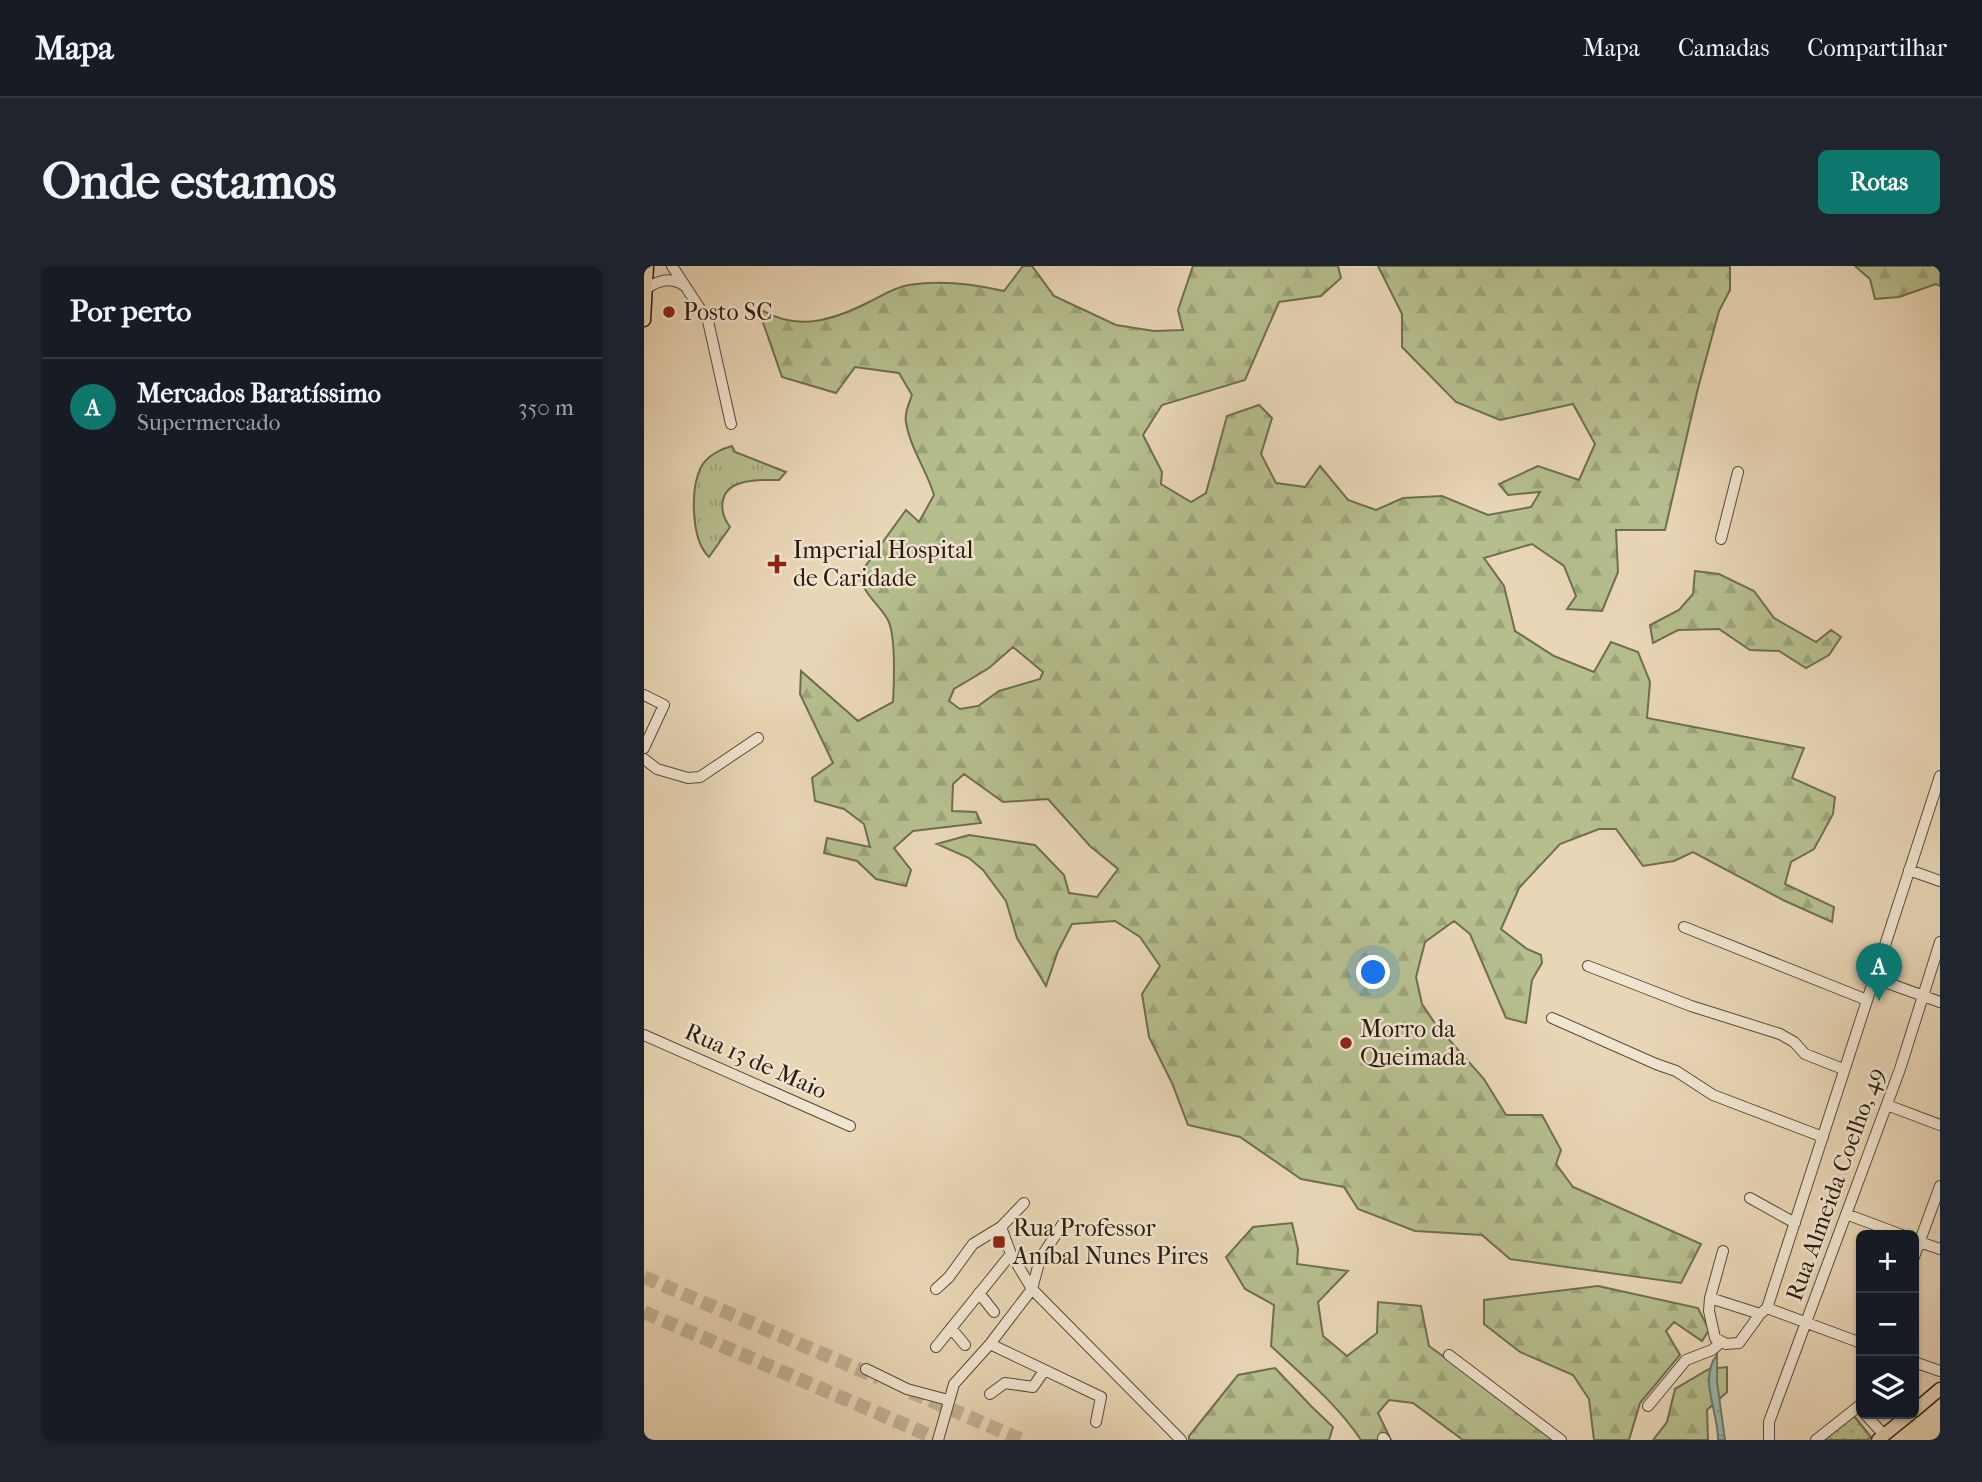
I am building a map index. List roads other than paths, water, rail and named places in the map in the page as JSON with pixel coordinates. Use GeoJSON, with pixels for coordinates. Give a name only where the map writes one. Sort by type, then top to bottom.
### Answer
{"type":"FeatureCollection","features":[{"type":"Feature","properties":{"kind":"main road"},"geometry":{"type":"LineString","coordinates":[[644,320],[649,268]]}},
{"type":"Feature","properties":{"kind":"main road"},"geometry":{"type":"LineString","coordinates":[[1919,1406],[1940,1389]]}},
{"type":"Feature","properties":{"kind":"main road"},"geometry":{"type":"LineString","coordinates":[[1881,1438],[1904,1419]]}},
{"type":"Feature","properties":{"kind":"street"},"geometry":{"type":"LineString","coordinates":[[670,267],[708,321],[731,424]]}},
{"type":"Feature","properties":{"kind":"street"},"geometry":{"type":"LineString","coordinates":[[646,289],[659,281],[671,280],[686,287]]}},
{"type":"Feature","properties":{"kind":"street"},"geometry":{"type":"LineString","coordinates":[[1721,539],[1738,472]]}},
{"type":"Feature","properties":{"kind":"street"},"geometry":{"type":"LineString","coordinates":[[644,695],[664,705],[644,748]]}},
{"type":"Feature","properties":{"kind":"street"},"geometry":{"type":"LineString","coordinates":[[644,760],[657,769],[688,778],[700,777],[758,738]]}},
{"type":"Feature","properties":{"kind":"street"},"geometry":{"type":"LineString","coordinates":[[1648,1406],[1686,1360],[1712,1350],[1720,1343],[1739,1343],[1763,1311],[1795,1223],[1940,776]]}},
{"type":"Feature","properties":{"kind":"street"},"geometry":{"type":"LineString","coordinates":[[1909,870],[1940,881]]}},
{"type":"Feature","properties":{"kind":"street"},"geometry":{"type":"LineString","coordinates":[[1684,927],[1867,1000]]}},
{"type":"Feature","properties":{"kind":"street","name":"Rua Almeida Coelho, 49"},"geometry":{"type":"LineString","coordinates":[[1769,1440],[1769,1422],[1887,1105],[1940,942]]}},
{"type":"Feature","properties":{"kind":"street"},"geometry":{"type":"LineString","coordinates":[[1588,966],[1691,1006],[1780,1034],[1794,1042],[1805,1054],[1843,1069]]}},
{"type":"Feature","properties":{"kind":"street"},"geometry":{"type":"LineString","coordinates":[[1874,978],[1940,1002]]}},
{"type":"Feature","properties":{"kind":"street"},"geometry":{"type":"LineString","coordinates":[[1552,1018],[1676,1071],[1713,1095],[1823,1137]]}},
{"type":"Feature","properties":{"kind":"street","name":"Rua 13 de Maio"},"geometry":{"type":"LineString","coordinates":[[644,1035],[850,1126]]}},
{"type":"Feature","properties":{"kind":"street"},"geometry":{"type":"LineString","coordinates":[[1887,1105],[1940,1125]]}},
{"type":"Feature","properties":{"kind":"street"},"geometry":{"type":"LineString","coordinates":[[1919,1235],[1940,1186]]}},
{"type":"Feature","properties":{"kind":"street"},"geometry":{"type":"LineString","coordinates":[[1750,1198],[1795,1223]]}},
{"type":"Feature","properties":{"kind":"street"},"geometry":{"type":"LineString","coordinates":[[936,1289],[973,1244],[1001,1227],[1024,1203]]}},
{"type":"Feature","properties":{"kind":"street"},"geometry":{"type":"LineString","coordinates":[[1846,1214],[1889,1230]]}},
{"type":"Feature","properties":{"kind":"street"},"geometry":{"type":"LineString","coordinates":[[938,1440],[954,1384],[990,1344],[1032,1290],[1040,1259],[1064,1222]]}},
{"type":"Feature","properties":{"kind":"street"},"geometry":{"type":"LineString","coordinates":[[1001,1227],[1011,1254],[1032,1290],[1181,1440]]}},
{"type":"Feature","properties":{"kind":"street"},"geometry":{"type":"LineString","coordinates":[[1919,1241],[1940,1249]]}},
{"type":"Feature","properties":{"kind":"street"},"geometry":{"type":"LineString","coordinates":[[1720,1343],[1712,1328],[1710,1298],[1723,1251]]}},
{"type":"Feature","properties":{"kind":"street"},"geometry":{"type":"LineString","coordinates":[[936,1347],[1011,1254]]}},
{"type":"Feature","properties":{"kind":"street"},"geometry":{"type":"LineString","coordinates":[[979,1293],[994,1312]]}},
{"type":"Feature","properties":{"kind":"street"},"geometry":{"type":"LineString","coordinates":[[1710,1298],[1806,1322],[1856,1341]]}},
{"type":"Feature","properties":{"kind":"street"},"geometry":{"type":"LineString","coordinates":[[951,1328],[965,1345]]}},
{"type":"Feature","properties":{"kind":"street"},"geometry":{"type":"LineString","coordinates":[[990,1344],[1101,1397],[1096,1422]]}},
{"type":"Feature","properties":{"kind":"street"},"geometry":{"type":"LineString","coordinates":[[1449,1355],[1561,1440]]}},
{"type":"Feature","properties":{"kind":"street"},"geometry":{"type":"LineString","coordinates":[[1919,1364],[1940,1371]]}},
{"type":"Feature","properties":{"kind":"street"},"geometry":{"type":"LineString","coordinates":[[866,1369],[907,1389],[948,1400]]}},
{"type":"Feature","properties":{"kind":"street"},"geometry":{"type":"LineString","coordinates":[[990,1394],[1007,1383],[1033,1387],[1044,1371]]}},
{"type":"Feature","properties":{"kind":"street"},"geometry":{"type":"LineString","coordinates":[[1816,1440],[1856,1411]]}},
{"type":"Feature","properties":{"kind":"street"},"geometry":{"type":"LineString","coordinates":[[1869,1419],[1881,1438]]}},
{"type":"Feature","properties":{"kind":"water"},"geometry":{"type":"Polygon","coordinates":[[[1717,1355],[1717,1382],[1725,1440],[1718,1440],[1709,1385],[1709,1374],[1717,1355]]]}},
{"type":"Feature","properties":{"kind":"tunnel"},"geometry":{"type":"LineString","coordinates":[[644,1277],[879,1378]]}},
{"type":"Feature","properties":{"kind":"tunnel"},"geometry":{"type":"LineString","coordinates":[[644,1312],[940,1440]]}},
{"type":"Feature","properties":{"kind":"tunnel"},"geometry":{"type":"LineString","coordinates":[[911,1392],[1022,1440]]}},
{"type":"Feature","properties":{"kind":"place","name":"Posto SC"},"geometry":{"type":"Point","coordinates":[669,312]}},
{"type":"Feature","properties":{"kind":"place","name":"Imperial Hospital de Caridade"},"geometry":{"type":"Point","coordinates":[777,564]}},
{"type":"Feature","properties":{"kind":"place","name":"Mercados Baratíssimo"},"geometry":{"type":"Point","coordinates":[1879,1001]}},
{"type":"Feature","properties":{"kind":"place","name":"Morro da Queimada"},"geometry":{"type":"Point","coordinates":[1346,1043]}},
{"type":"Feature","properties":{"kind":"place","name":"Rua Professor Aníbal Nunes Pires"},"geometry":{"type":"Point","coordinates":[999,1242]}}]}
